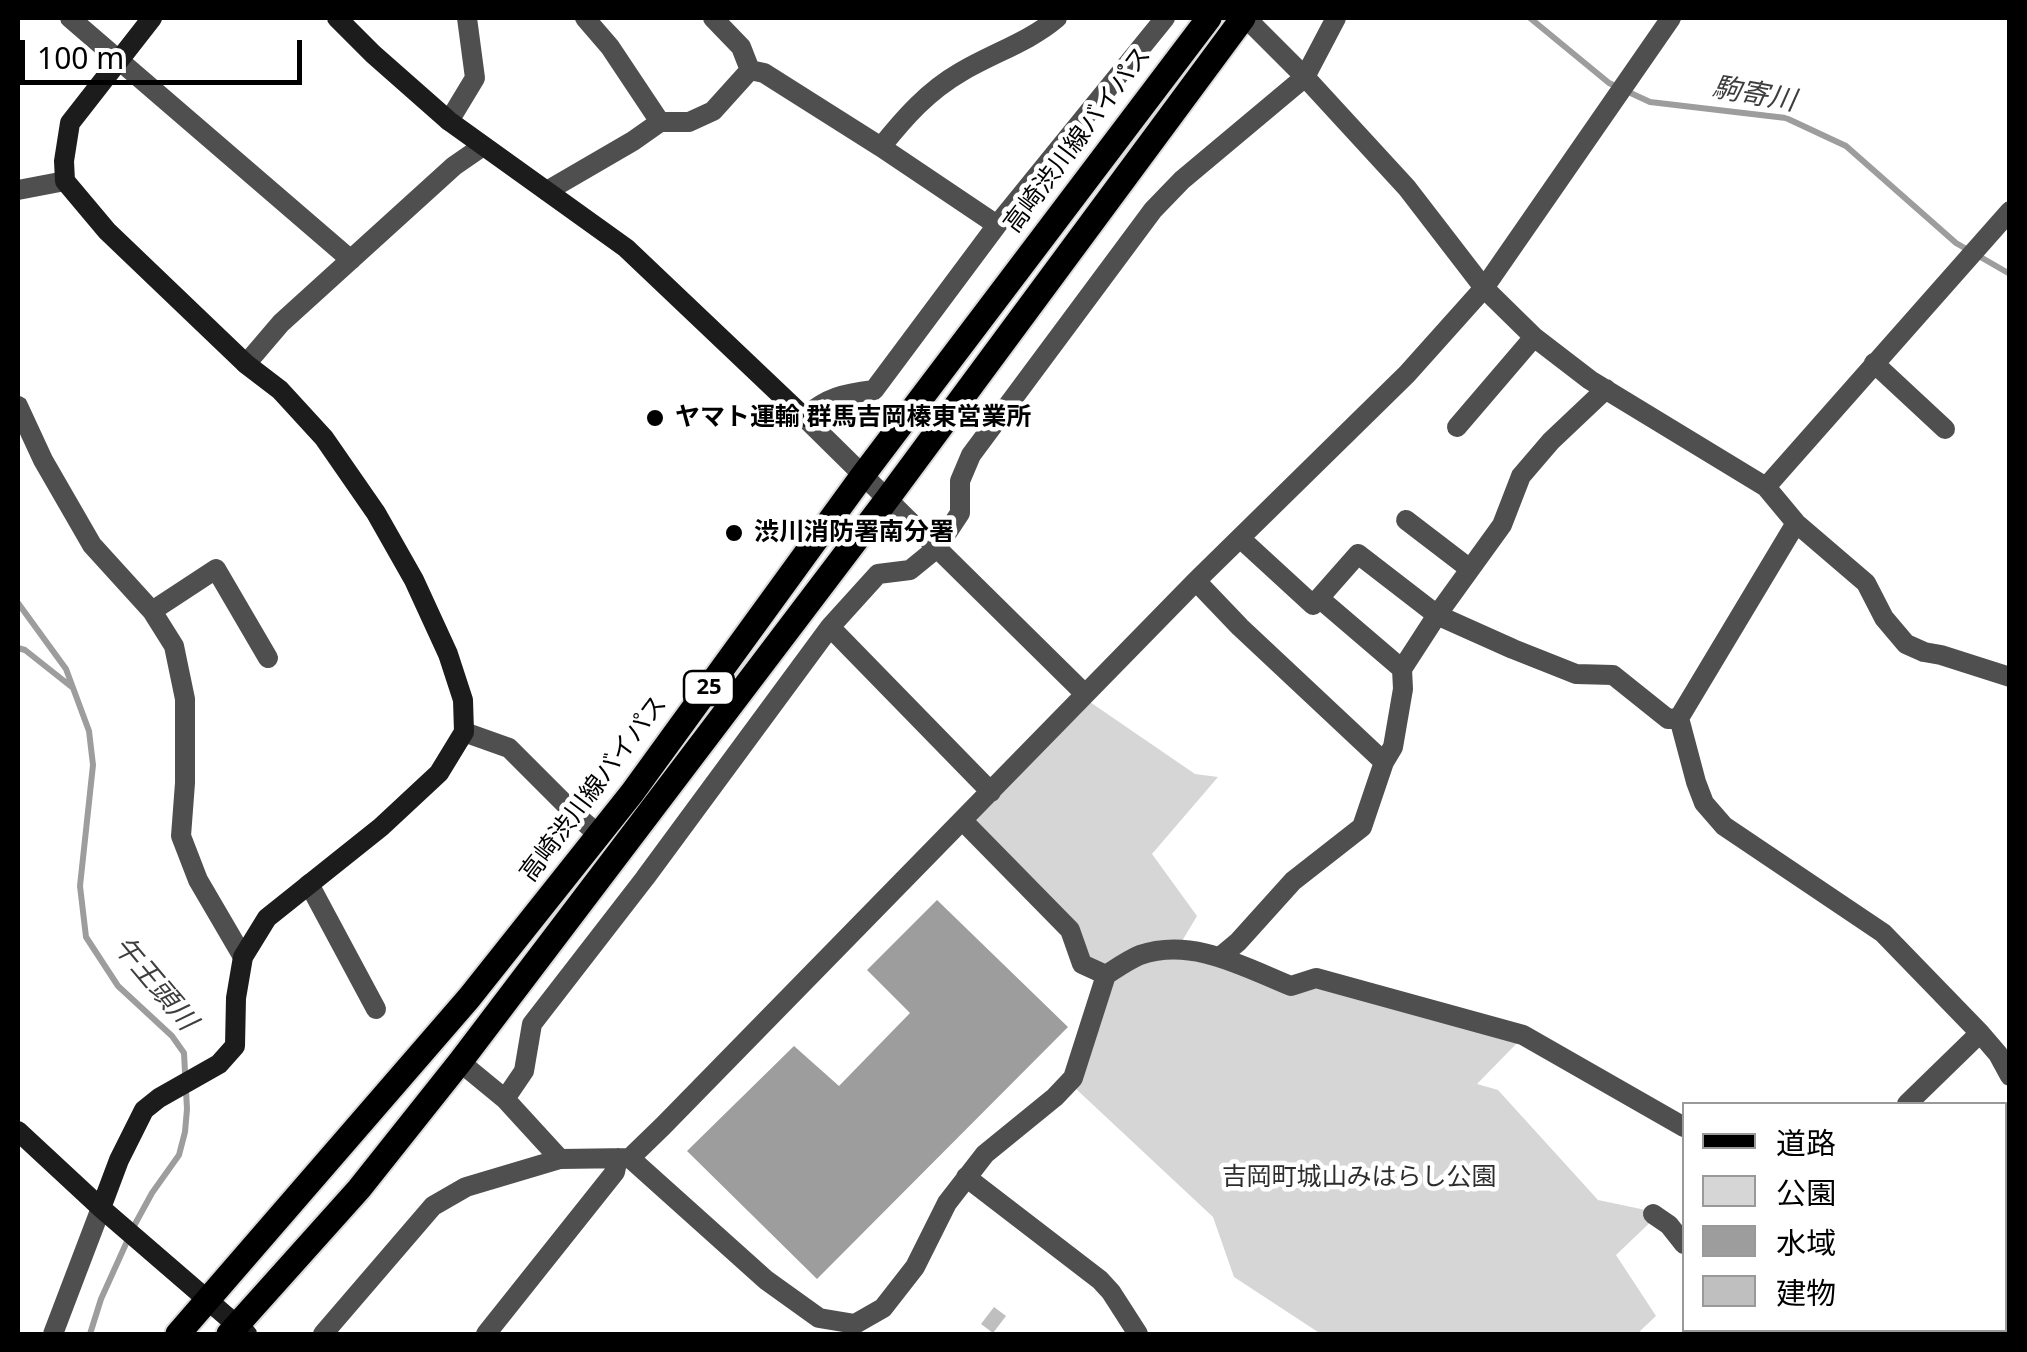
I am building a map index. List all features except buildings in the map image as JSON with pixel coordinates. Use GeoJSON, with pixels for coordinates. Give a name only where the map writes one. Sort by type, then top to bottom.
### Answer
{"type":"FeatureCollection","features":[{"type":"Feature","properties":{"kind":"main road","name":"高崎渋川線バイパス"},"geometry":{"type":"LineString","coordinates":[[178,1334],[469,998],[632,794],[863,474],[1209,18]]}},
{"type":"Feature","properties":{"kind":"main road","name":"25"},"geometry":{"type":"LineString","coordinates":[[238,1331],[460,1062],[888,498],[1245,18]]}},
{"type":"Feature","properties":{"kind":"street"},"geometry":{"type":"LineString","coordinates":[[70,18],[352,260]]}},
{"type":"Feature","properties":{"kind":"street"},"geometry":{"type":"LineString","coordinates":[[53,1334],[119,1160],[144,1110],[219,1064],[234,1046],[243,957],[267,918],[380,827],[439,773],[464,732],[463,700],[448,654],[414,580],[376,513],[324,438],[280,390],[246,364],[106,231],[66,181],[64,161],[70,122],[152,18]]}},
{"type":"Feature","properties":{"kind":"street"},"geometry":{"type":"LineString","coordinates":[[337,18],[449,121],[626,248],[804,416],[1085,694]]}},
{"type":"Feature","properties":{"kind":"street"},"geometry":{"type":"LineString","coordinates":[[449,121],[475,78],[467,18]]}},
{"type":"Feature","properties":{"kind":"street"},"geometry":{"type":"LineString","coordinates":[[585,18],[610,47],[660,122]]}},
{"type":"Feature","properties":{"kind":"street"},"geometry":{"type":"LineString","coordinates":[[713,18],[741,48],[750,70]]}},
{"type":"Feature","properties":{"kind":"street"},"geometry":{"type":"LineString","coordinates":[[881,147],[930,92],[962,71],[1036,35],[1058,18]]}},
{"type":"Feature","properties":{"kind":"street"},"geometry":{"type":"LineString","coordinates":[[804,416],[839,395],[874,390],[997,225],[1166,18]]}},
{"type":"Feature","properties":{"kind":"street"},"geometry":{"type":"LineString","coordinates":[[1245,18],[1305,76],[1407,188],[1484,288],[1534,337],[1590,380],[1766,488],[1796,523],[1866,582],[1884,618],[1906,644],[2010,677]]}},
{"type":"Feature","properties":{"kind":"street"},"geometry":{"type":"LineString","coordinates":[[504,1099],[524,1071],[532,1024],[830,626],[878,574],[910,570],[937,548],[960,513],[960,481],[970,454],[1153,210],[1182,180],[1305,76],[1336,18]]}},
{"type":"Feature","properties":{"kind":"street"},"geometry":{"type":"LineString","coordinates":[[486,1334],[624,1158],[1196,581],[1407,374],[1484,288],[1672,18]]}},
{"type":"Feature","properties":{"kind":"street"},"geometry":{"type":"LineString","coordinates":[[547,192],[660,122],[690,122],[714,110],[750,70]]}},
{"type":"Feature","properties":{"kind":"street"},"geometry":{"type":"LineString","coordinates":[[750,70],[764,73],[997,225]]}},
{"type":"Feature","properties":{"kind":"street"},"geometry":{"type":"LineString","coordinates":[[246,364],[282,322],[454,166],[483,146]]}},
{"type":"Feature","properties":{"kind":"street"},"geometry":{"type":"LineString","coordinates":[[21,183],[66,181]]}},
{"type":"Feature","properties":{"kind":"street"},"geometry":{"type":"LineString","coordinates":[[1766,488],[2010,211]]}},
{"type":"Feature","properties":{"kind":"street"},"geometry":{"type":"LineString","coordinates":[[1457,426],[1534,337]]}},
{"type":"Feature","properties":{"kind":"street"},"geometry":{"type":"LineString","coordinates":[[1874,363],[1945,429]]}},
{"type":"Feature","properties":{"kind":"street"},"geometry":{"type":"LineString","coordinates":[[1220,957],[1293,881],[1362,826],[1393,747],[1403,690],[1402,668],[1502,525],[1521,476],[1550,441],[1606,388]]}},
{"type":"Feature","properties":{"kind":"street"},"geometry":{"type":"LineString","coordinates":[[18,406],[92,545],[152,611],[174,646],[186,699],[181,836],[198,880],[243,957]]}},
{"type":"Feature","properties":{"kind":"street"},"geometry":{"type":"LineString","coordinates":[[1406,520],[1470,570]]}},
{"type":"Feature","properties":{"kind":"street"},"geometry":{"type":"LineString","coordinates":[[1796,523],[1679,718],[1704,803],[1724,826],[1883,933],[1980,1033],[2010,1076]]}},
{"type":"Feature","properties":{"kind":"street"},"geometry":{"type":"LineString","coordinates":[[1240,538],[1312,605],[1358,554],[1437,614],[1576,674],[1613,675],[1668,720],[1679,718]]}},
{"type":"Feature","properties":{"kind":"street"},"geometry":{"type":"LineString","coordinates":[[152,611],[216,569],[268,658]]}},
{"type":"Feature","properties":{"kind":"street"},"geometry":{"type":"LineString","coordinates":[[1196,581],[1384,762]]}},
{"type":"Feature","properties":{"kind":"street"},"geometry":{"type":"LineString","coordinates":[[1319,598],[1402,668]]}},
{"type":"Feature","properties":{"kind":"street"},"geometry":{"type":"LineString","coordinates":[[830,626],[991,792]]}},
{"type":"Feature","properties":{"kind":"street"},"geometry":{"type":"LineString","coordinates":[[464,732],[509,748],[599,835]]}},
{"type":"Feature","properties":{"kind":"street"},"geometry":{"type":"LineString","coordinates":[[962,820],[1070,930],[1082,964],[1106,975]]}},
{"type":"Feature","properties":{"kind":"street"},"geometry":{"type":"LineString","coordinates":[[309,884],[376,1008]]}},
{"type":"Feature","properties":{"kind":"street"},"geometry":{"type":"LineString","coordinates":[[323,1334],[433,1206],[466,1186],[560,1159],[624,1158],[766,1280],[819,1318],[856,1324],[883,1308],[916,1267],[947,1202],[985,1154],[1073,1078],[1106,975],[1140,956],[1167,950],[1198,951],[1220,957],[1292,986],[1316,978],[1523,1034],[1682,1126]]}},
{"type":"Feature","properties":{"kind":"street"},"geometry":{"type":"LineString","coordinates":[[1910,1102],[1980,1033]]}},
{"type":"Feature","properties":{"kind":"street"},"geometry":{"type":"LineString","coordinates":[[460,1062],[504,1099],[560,1159]]}},
{"type":"Feature","properties":{"kind":"street"},"geometry":{"type":"LineString","coordinates":[[18,1131],[238,1331]]}},
{"type":"Feature","properties":{"kind":"street"},"geometry":{"type":"LineString","coordinates":[[966,1177],[1100,1280],[1138,1334]]}},
{"type":"Feature","properties":{"kind":"street"},"geometry":{"type":"LineString","coordinates":[[1653,1214],[1669,1225],[1682,1241]]}},
{"type":"Feature","properties":{"kind":"green space","name":"吉岡町城山みはらし公園"},"geometry":{"type":"Polygon","coordinates":[[[1087,700],[1195,774],[1218,777],[1152,854],[1197,916],[1182,941],[1315,985],[1519,1041],[1477,1084],[1498,1090],[1598,1200],[1660,1213],[1616,1255],[1656,1316],[1640,1331],[1642,1334],[1321,1334],[1234,1277],[1213,1217],[1075,1088],[1109,978],[1085,960],[969,820],[1087,700]]]}},
{"type":"Feature","properties":{"kind":"water"},"geometry":{"type":"Polygon","coordinates":[[[937,900],[1068,1027],[817,1279],[687,1151],[794,1046],[839,1086],[910,1013],[867,970],[937,900]]]}},
{"type":"Feature","properties":{"kind":"waterway","name":"駒寄川"},"geometry":{"type":"LineString","coordinates":[[1530,18],[1609,83],[1650,102],[1786,118],[1846,146],[1956,243],[2010,274]]}},
{"type":"Feature","properties":{"kind":"waterway","name":"午王頭川"},"geometry":{"type":"LineString","coordinates":[[18,603],[66,669],[89,731],[93,765],[80,886],[86,937],[118,986],[172,1036],[184,1053],[187,1109],[179,1155],[134,1226],[101,1299],[90,1334]]}},
{"type":"Feature","properties":{"kind":"waterway"},"geometry":{"type":"LineString","coordinates":[[18,648],[73,688]]}},
{"type":"Feature","properties":{"kind":"place","name":"ヤマト運輸 群馬吉岡榛東営業所"},"geometry":{"type":"Point","coordinates":[655,418]}},
{"type":"Feature","properties":{"kind":"place","name":"渋川消防署南分署"},"geometry":{"type":"Point","coordinates":[734,533]}}]}
